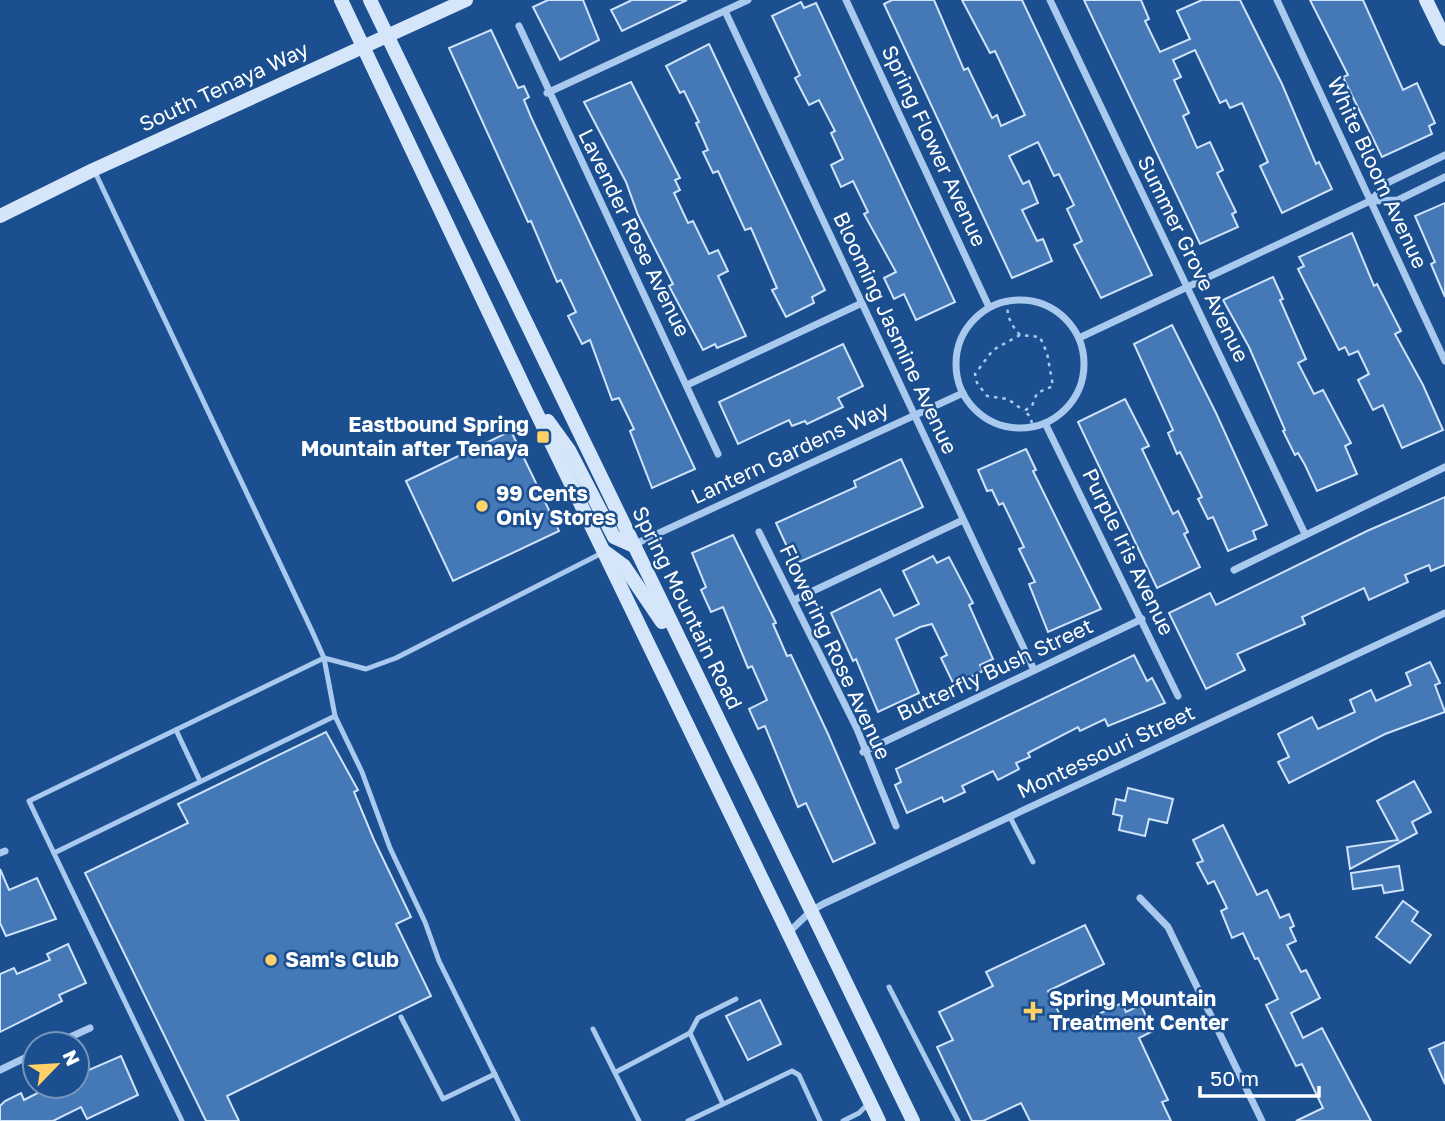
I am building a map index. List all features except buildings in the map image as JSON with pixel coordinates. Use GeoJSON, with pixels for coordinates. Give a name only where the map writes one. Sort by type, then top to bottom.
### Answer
{"type":"FeatureCollection","features":[{"type":"Feature","properties":{"kind":"main road"},"geometry":{"type":"LineString","coordinates":[[341,0],[526,391],[879,1121]]}},
{"type":"Feature","properties":{"kind":"main road","name":"Spring Mountain Road"},"geometry":{"type":"LineString","coordinates":[[370,0],[913,1121]]}},
{"type":"Feature","properties":{"kind":"main road","name":"South Tenaya Way"},"geometry":{"type":"LineString","coordinates":[[0,216],[93,170],[466,0]]}},
{"type":"Feature","properties":{"kind":"main road"},"geometry":{"type":"LineString","coordinates":[[1426,0],[1445,39]]}},
{"type":"Feature","properties":{"kind":"main road"},"geometry":{"type":"LineString","coordinates":[[526,391],[569,450],[614,537],[632,545]]}},
{"type":"Feature","properties":{"kind":"main road"},"geometry":{"type":"LineString","coordinates":[[604,552],[624,566],[691,663]]}},
{"type":"Feature","properties":{"kind":"street"},"geometry":{"type":"LineString","coordinates":[[547,93],[748,0]]}},
{"type":"Feature","properties":{"kind":"street","name":"Spring Flower Avenue"},"geometry":{"type":"LineString","coordinates":[[846,0],[989,307]]}},
{"type":"Feature","properties":{"kind":"street","name":"Summer Grove Avenue"},"geometry":{"type":"LineString","coordinates":[[1050,0],[1305,534]]}},
{"type":"Feature","properties":{"kind":"street","name":"White Bloom Avenue"},"geometry":{"type":"LineString","coordinates":[[1277,0],[1445,361]]}},
{"type":"Feature","properties":{"kind":"street","name":"Blooming Jasmine Avenue"},"geometry":{"type":"LineString","coordinates":[[726,11],[1034,670]]}},
{"type":"Feature","properties":{"kind":"street","name":"Lavender Rose Avenue"},"geometry":{"type":"LineString","coordinates":[[519,26],[547,93],[718,454]]}},
{"type":"Feature","properties":{"kind":"street"},"geometry":{"type":"LineString","coordinates":[[1079,338],[1370,201],[1389,182],[1445,155]]}},
{"type":"Feature","properties":{"kind":"street"},"geometry":{"type":"LineString","coordinates":[[1370,201],[1398,200],[1445,177]]}},
{"type":"Feature","properties":{"kind":"street"},"geometry":{"type":"LineString","coordinates":[[1030,300],[1051,307],[1067,320],[1079,338],[1084,358],[1083,378],[1075,397],[1062,412],[1045,423],[1007,427],[989,420],[974,408],[963,393],[957,374],[956,354],[962,335],[973,320],[989,307],[1007,301],[1030,300]]}},
{"type":"Feature","properties":{"kind":"street"},"geometry":{"type":"LineString","coordinates":[[687,385],[862,303]]}},
{"type":"Feature","properties":{"kind":"street","name":"Lantern Gardens Way"},"geometry":{"type":"LineString","coordinates":[[632,545],[963,393]]}},
{"type":"Feature","properties":{"kind":"street","name":"Purple Iris Avenue"},"geometry":{"type":"LineString","coordinates":[[1045,423],[1178,696]]}},
{"type":"Feature","properties":{"kind":"street"},"geometry":{"type":"LineString","coordinates":[[1234,570],[1445,467]]}},
{"type":"Feature","properties":{"kind":"street"},"geometry":{"type":"LineString","coordinates":[[794,600],[963,520]]}},
{"type":"Feature","properties":{"kind":"street","name":"Flowering Rose Avenue"},"geometry":{"type":"LineString","coordinates":[[759,532],[857,729],[863,752],[896,826]]}},
{"type":"Feature","properties":{"kind":"street","name":"Montessouri Street"},"geometry":{"type":"LineString","coordinates":[[789,932],[811,911],[1445,613]]}},
{"type":"Feature","properties":{"kind":"street","name":"Butterfly Bush Street"},"geometry":{"type":"LineString","coordinates":[[863,752],[1142,619]]}},
{"type":"Feature","properties":{"kind":"street"},"geometry":{"type":"LineString","coordinates":[[1140,898],[1168,927],[1262,1121]]}},
{"type":"Feature","properties":{"kind":"street"},"geometry":{"type":"LineString","coordinates":[[86,1030],[90,1028]]}},
{"type":"Feature","properties":{"kind":"street"},"geometry":{"type":"LineString","coordinates":[[0,1070],[21,1060]]}},
{"type":"Feature","properties":{"kind":"lane"},"geometry":{"type":"LineString","coordinates":[[93,170],[324,658],[335,716],[362,772],[390,848],[425,922],[439,961],[518,1121]]}},
{"type":"Feature","properties":{"kind":"lane"},"geometry":{"type":"LineString","coordinates":[[182,1121],[29,802],[324,658],[366,669],[396,658],[604,552]]}},
{"type":"Feature","properties":{"kind":"lane"},"geometry":{"type":"LineString","coordinates":[[54,853],[335,716]]}},
{"type":"Feature","properties":{"kind":"lane"},"geometry":{"type":"LineString","coordinates":[[176,730],[200,781]]}},
{"type":"Feature","properties":{"kind":"lane"},"geometry":{"type":"LineString","coordinates":[[1010,817],[1032,862]]}},
{"type":"Feature","properties":{"kind":"lane"},"geometry":{"type":"LineString","coordinates":[[889,987],[958,1121]]}},
{"type":"Feature","properties":{"kind":"lane"},"geometry":{"type":"LineString","coordinates":[[616,1072],[690,1033],[698,1018],[736,999]]}},
{"type":"Feature","properties":{"kind":"lane"},"geometry":{"type":"LineString","coordinates":[[401,1017],[443,1099],[495,1074]]}},
{"type":"Feature","properties":{"kind":"lane"},"geometry":{"type":"LineString","coordinates":[[593,1029],[639,1121]]}},
{"type":"Feature","properties":{"kind":"lane"},"geometry":{"type":"LineString","coordinates":[[690,1033],[723,1104]]}},
{"type":"Feature","properties":{"kind":"lane"},"geometry":{"type":"LineString","coordinates":[[688,1121],[796,1072],[820,1121]]}},
{"type":"Feature","properties":{"kind":"lane"},"geometry":{"type":"LineString","coordinates":[[843,1121],[859,1113],[870,1101]]}},
{"type":"Feature","properties":{"kind":"path"},"geometry":{"type":"LineString","coordinates":[[1007,301],[1007,315],[1020,335]]}},
{"type":"Feature","properties":{"kind":"path"},"geometry":{"type":"LineString","coordinates":[[1024,411],[1032,406],[1037,393],[1054,386],[1047,353],[1040,337],[1020,335],[993,350],[975,374],[977,383],[987,396],[1008,399],[1031,417],[1032,426]]}},
{"type":"Feature","properties":{"kind":"place","name":"Eastbound Spring Mountain after Tenaya"},"geometry":{"type":"Point","coordinates":[543,437]}},
{"type":"Feature","properties":{"kind":"place","name":"99 Cents Only Stores"},"geometry":{"type":"Point","coordinates":[482,506]}},
{"type":"Feature","properties":{"kind":"place","name":"Sam's Club"},"geometry":{"type":"Point","coordinates":[271,960]}},
{"type":"Feature","properties":{"kind":"place","name":"Spring Mountain Treatment Center"},"geometry":{"type":"Point","coordinates":[1033,1011]}}]}
